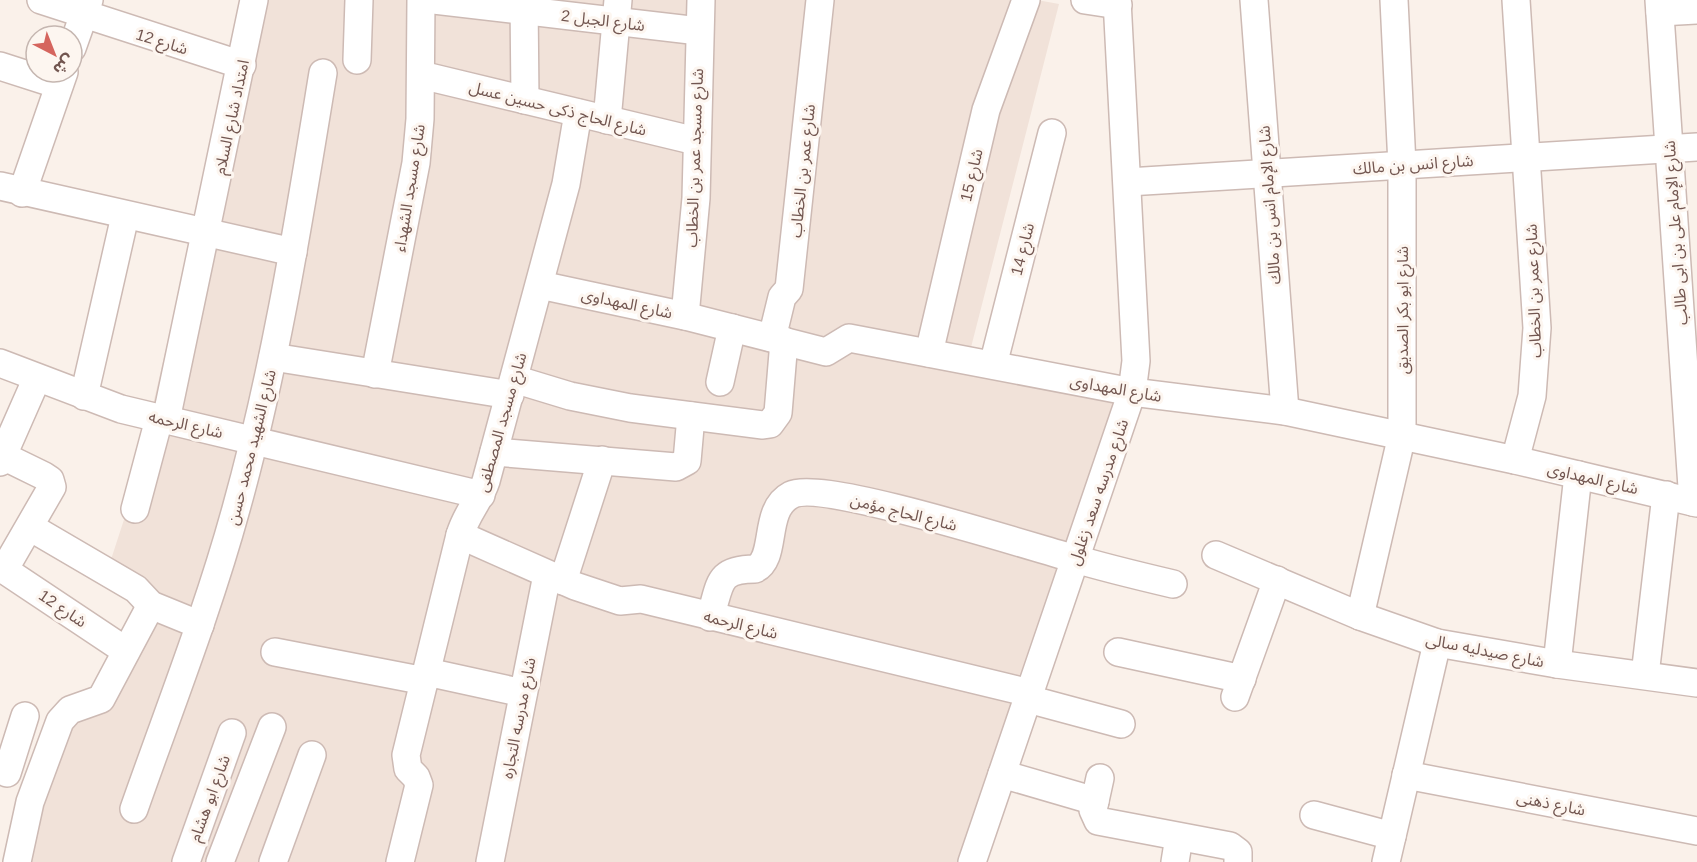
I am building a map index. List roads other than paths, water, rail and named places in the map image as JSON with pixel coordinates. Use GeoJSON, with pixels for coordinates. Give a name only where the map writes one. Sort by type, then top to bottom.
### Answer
{"type":"FeatureCollection","features":[{"type":"Feature","properties":{"kind":"street","name":"شارع 12"},"geometry":{"type":"LineString","coordinates":[[40,0],[86,8],[242,65]]}},
{"type":"Feature","properties":{"kind":"street","name":"امتداد شارع السلام"},"geometry":{"type":"LineString","coordinates":[[135,509],[162,420],[207,234],[254,0]]}},
{"type":"Feature","properties":{"kind":"street"},"geometry":{"type":"LineString","coordinates":[[357,60],[359,0]]}},
{"type":"Feature","properties":{"kind":"street","name":"شارع مسجد الشهداء"},"geometry":{"type":"LineString","coordinates":[[375,374],[416,163],[421,75],[421,0]]}},
{"type":"Feature","properties":{"kind":"street","name":"شارع الجبل 2"},"geometry":{"type":"LineString","coordinates":[[434,0],[617,11],[699,31]]}},
{"type":"Feature","properties":{"kind":"street","name":"شارع مسجد عمر بن الخطاب"},"geometry":{"type":"LineString","coordinates":[[685,316],[696,198],[701,0]]}},
{"type":"Feature","properties":{"kind":"street","name":"شارع عمر بن الخطاب"},"geometry":{"type":"LineString","coordinates":[[691,416],[763,425],[770,424],[778,412],[778,340],[782,297],[789,289],[820,0]]}},
{"type":"Feature","properties":{"kind":"street","name":"شارع 15"},"geometry":{"type":"LineString","coordinates":[[928,353],[986,110],[1026,0]]}},
{"type":"Feature","properties":{"kind":"street"},"geometry":{"type":"LineString","coordinates":[[1085,0],[1118,3]]}},
{"type":"Feature","properties":{"kind":"street","name":"شارع الإمام انس بن مالك"},"geometry":{"type":"LineString","coordinates":[[1254,0],[1285,411]]}},
{"type":"Feature","properties":{"kind":"street","name":"شارع ابو بكر الصديق"},"geometry":{"type":"LineString","coordinates":[[1360,616],[1402,435],[1402,165],[1394,0]]}},
{"type":"Feature","properties":{"kind":"street","name":"شارع عمر بن الخطاب"},"geometry":{"type":"LineString","coordinates":[[1515,460],[1532,396],[1537,328],[1516,0]]}},
{"type":"Feature","properties":{"kind":"street","name":"شارع مدرسه سعد زغلول"},"geometry":{"type":"LineString","coordinates":[[972,862],[1132,392],[1136,361],[1118,3]]}},
{"type":"Feature","properties":{"kind":"street"},"geometry":{"type":"LineString","coordinates":[[524,6],[525,100]]}},
{"type":"Feature","properties":{"kind":"street"},"geometry":{"type":"LineString","coordinates":[[1659,6],[1697,10]]}},
{"type":"Feature","properties":{"kind":"street","name":"شارع الإمام على بن ابى طالب"},"geometry":{"type":"LineString","coordinates":[[1659,6],[1695,502]]}},
{"type":"Feature","properties":{"kind":"street"},"geometry":{"type":"LineString","coordinates":[[80,24],[86,8]]}},
{"type":"Feature","properties":{"kind":"street"},"geometry":{"type":"LineString","coordinates":[[607,120],[617,11]]}},
{"type":"Feature","properties":{"kind":"street"},"geometry":{"type":"LineString","coordinates":[[0,66],[24,71]]}},
{"type":"Feature","properties":{"kind":"street","name":"شارع الشهيد محمد حسن"},"geometry":{"type":"LineString","coordinates":[[134,809],[200,625],[237,508],[273,357],[323,74]]}},
{"type":"Feature","properties":{"kind":"street","name":"شارع الحاج ذكى حسين عسل"},"geometry":{"type":"LineString","coordinates":[[421,75],[696,141]]}},
{"type":"Feature","properties":{"kind":"street"},"geometry":{"type":"LineString","coordinates":[[59,84],[11,189],[293,252]]}},
{"type":"Feature","properties":{"kind":"street","name":"شارع مسجد المصطفى"},"geometry":{"type":"LineString","coordinates":[[400,862],[419,785],[405,762],[460,535],[466,514],[482,495],[540,285],[566,184],[578,113]]}},
{"type":"Feature","properties":{"kind":"street","name":"شارع 14"},"geometry":{"type":"LineString","coordinates":[[993,365],[1052,134]]}},
{"type":"Feature","properties":{"kind":"street","name":"شارع انس بن مالك"},"geometry":{"type":"LineString","coordinates":[[1128,182],[1697,147]]}},
{"type":"Feature","properties":{"kind":"street"},"geometry":{"type":"LineString","coordinates":[[84,396],[125,216]]}},
{"type":"Feature","properties":{"kind":"street","name":"شارع المهداوى"},"geometry":{"type":"LineString","coordinates":[[540,285],[685,316],[826,352],[849,338],[1132,392],[1285,411],[1515,460],[1695,502]]}},
{"type":"Feature","properties":{"kind":"street"},"geometry":{"type":"LineString","coordinates":[[720,382],[732,328]]}},
{"type":"Feature","properties":{"kind":"street"},"geometry":{"type":"LineString","coordinates":[[273,357],[375,374],[512,387],[691,416],[688,455],[682,465],[676,467],[495,452]]}},
{"type":"Feature","properties":{"kind":"street","name":"شارع الرحمه"},"geometry":{"type":"LineString","coordinates":[[0,363],[84,396],[162,420],[482,495]]}},
{"type":"Feature","properties":{"kind":"street"},"geometry":{"type":"LineString","coordinates":[[2,568],[30,527],[52,487],[50,480],[1,459],[37,378]]}},
{"type":"Feature","properties":{"kind":"street","name":"شارع مدرسه التجاره"},"geometry":{"type":"LineString","coordinates":[[490,862],[523,693],[555,578],[602,460]]}},
{"type":"Feature","properties":{"kind":"street"},"geometry":{"type":"LineString","coordinates":[[1557,664],[1578,474]]}},
{"type":"Feature","properties":{"kind":"street","name":"شارع الحاج مؤمن"},"geometry":{"type":"LineString","coordinates":[[710,617],[725,576],[736,569],[755,569],[764,562],[778,505],[791,495],[806,490],[886,505],[1074,559],[1173,584]]}},
{"type":"Feature","properties":{"kind":"street"},"geometry":{"type":"LineString","coordinates":[[1645,675],[1666,495]]}},
{"type":"Feature","properties":{"kind":"street"},"geometry":{"type":"LineString","coordinates":[[30,527],[136,589],[151,605],[200,625]]}},
{"type":"Feature","properties":{"kind":"street","name":"شارع الرحمه"},"geometry":{"type":"LineString","coordinates":[[460,535],[555,578],[620,601],[641,598],[1029,696],[1121,724]]}},
{"type":"Feature","properties":{"kind":"street","name":"شارع صيدليه سالى"},"geometry":{"type":"LineString","coordinates":[[1216,555],[1360,616],[1437,643],[1557,664],[1697,683]]}},
{"type":"Feature","properties":{"kind":"street","name":"شارع 12"},"geometry":{"type":"LineString","coordinates":[[2,568],[126,651]]}},
{"type":"Feature","properties":{"kind":"street"},"geometry":{"type":"LineString","coordinates":[[1118,652],[1239,688],[1277,580]]}},
{"type":"Feature","properties":{"kind":"street"},"geometry":{"type":"LineString","coordinates":[[16,862],[30,801],[60,721],[70,710],[101,699],[151,605]]}},
{"type":"Feature","properties":{"kind":"street"},"geometry":{"type":"LineString","coordinates":[[1314,815],[1389,849],[1437,643]]}},
{"type":"Feature","properties":{"kind":"street"},"geometry":{"type":"LineString","coordinates":[[275,652],[523,693]]}},
{"type":"Feature","properties":{"kind":"street"},"geometry":{"type":"LineString","coordinates":[[25,716],[3,772],[37,782]]}},
{"type":"Feature","properties":{"kind":"street"},"geometry":{"type":"LineString","coordinates":[[220,862],[272,727]]}},
{"type":"Feature","properties":{"kind":"street","name":"شارع ابو هشام"},"geometry":{"type":"LineString","coordinates":[[186,862],[232,733]]}},
{"type":"Feature","properties":{"kind":"street"},"geometry":{"type":"LineString","coordinates":[[273,862],[312,755]]}},
{"type":"Feature","properties":{"kind":"street"},"geometry":{"type":"LineString","coordinates":[[1002,774],[1097,790],[1094,816],[1104,823],[1177,850],[1235,848],[1238,852],[1238,862]]}},
{"type":"Feature","properties":{"kind":"street","name":"شارع ذهنى"},"geometry":{"type":"LineString","coordinates":[[1406,775],[1697,831]]}}]}
